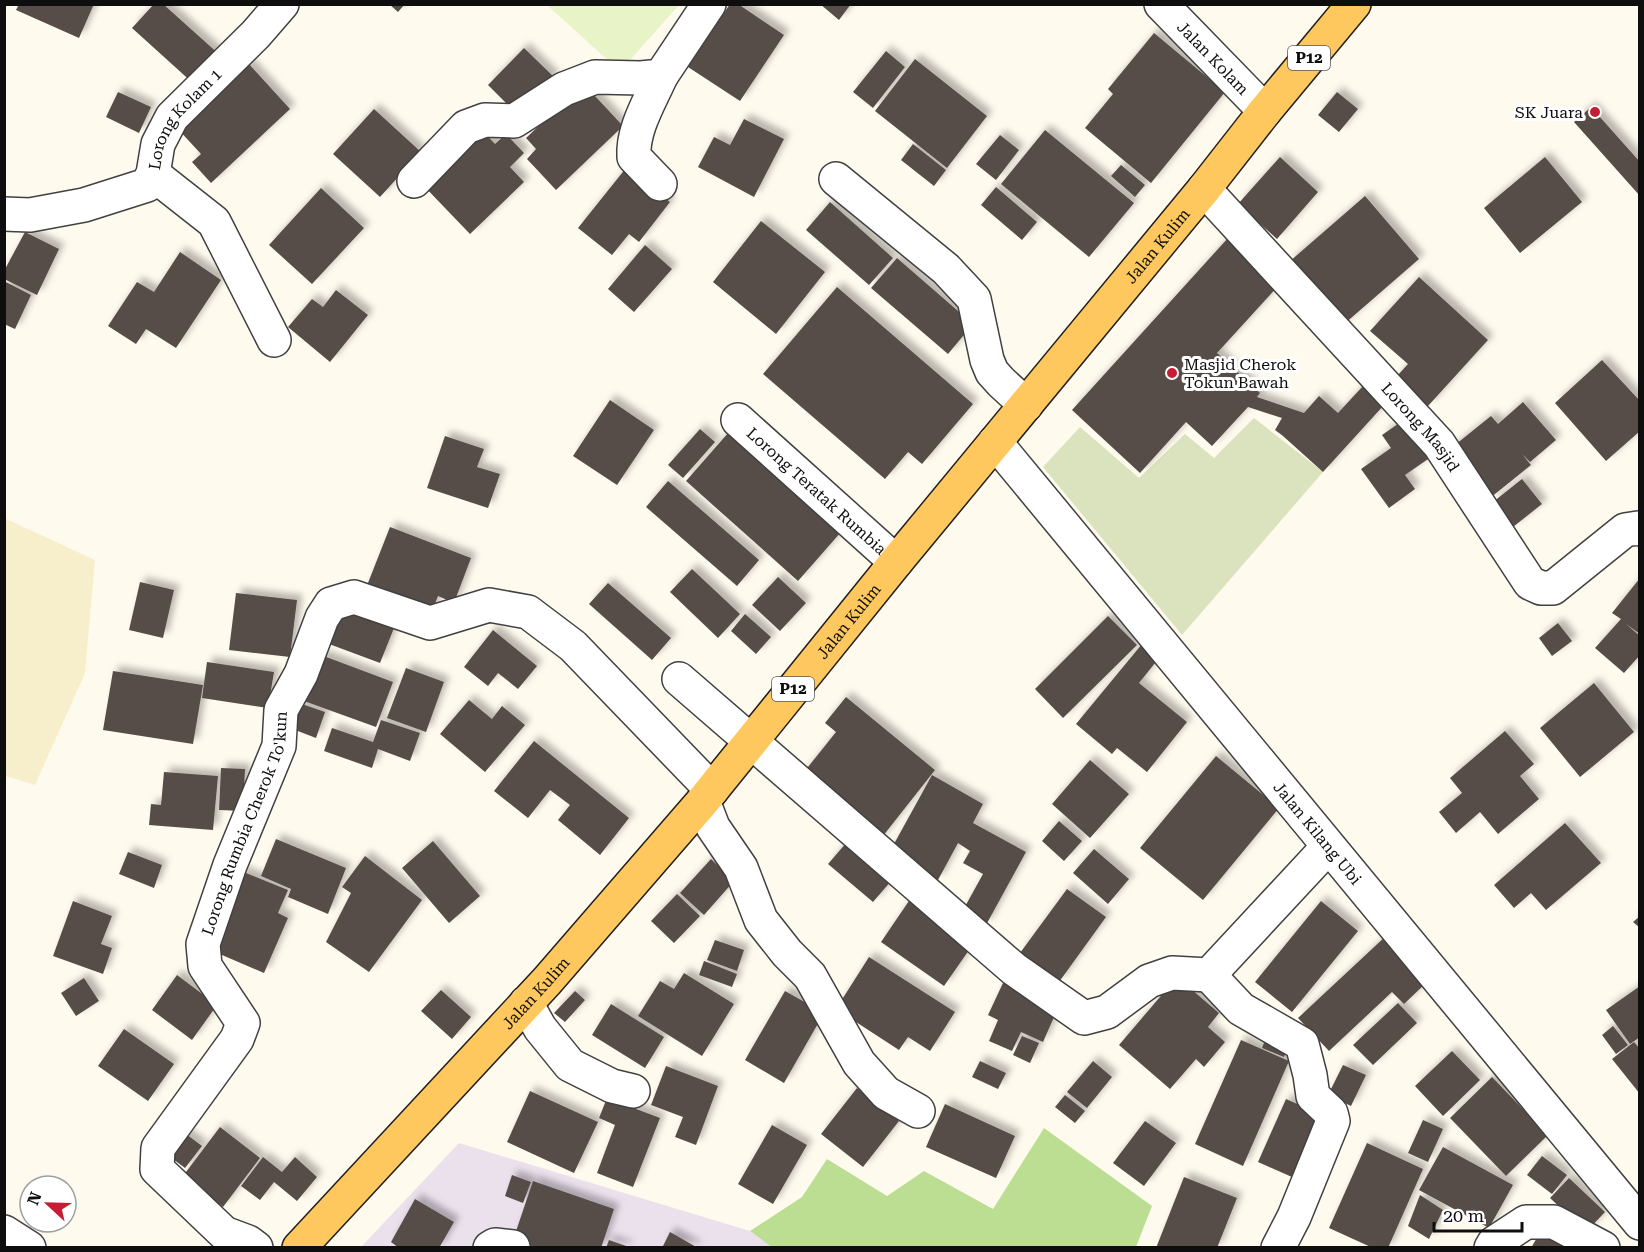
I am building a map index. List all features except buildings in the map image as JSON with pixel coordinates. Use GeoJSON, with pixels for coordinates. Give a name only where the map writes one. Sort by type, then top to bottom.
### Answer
{"type":"FeatureCollection","features":[{"type":"Feature","properties":{"kind":"main road","name":"Jalan Kulim"},"geometry":{"type":"LineString","coordinates":[[309,1245],[526,1003],[708,795],[1354,4]]}},
{"type":"Feature","properties":{"kind":"street","name":"Lorong Kolam 1"},"geometry":{"type":"LineString","coordinates":[[4,214],[30,215],[84,205],[147,185],[153,174],[158,144],[172,117],[256,34],[282,4]]}},
{"type":"Feature","properties":{"kind":"street"},"geometry":{"type":"LineString","coordinates":[[660,184],[634,157],[633,145],[645,110],[661,76],[709,4]]}},
{"type":"Feature","properties":{"kind":"street","name":"Jalan Kolam"},"geometry":{"type":"LineString","coordinates":[[1161,4],[1265,111]]}},
{"type":"Feature","properties":{"kind":"street"},"geometry":{"type":"LineString","coordinates":[[414,181],[465,127],[485,120],[514,121],[564,88],[595,77],[661,76]]}},
{"type":"Feature","properties":{"kind":"street"},"geometry":{"type":"LineString","coordinates":[[153,174],[214,222],[274,340]]}},
{"type":"Feature","properties":{"kind":"street"},"geometry":{"type":"LineString","coordinates":[[836,179],[946,269],[974,299],[987,360],[992,372],[1026,405]]}},
{"type":"Feature","properties":{"kind":"street","name":"Lorong Masjid"},"geometry":{"type":"LineString","coordinates":[[1204,189],[1439,444],[1530,583],[1542,588],[1553,588],[1625,530],[1639,528]]}},
{"type":"Feature","properties":{"kind":"street","name":"Lorong Teratak Rumbia"},"geometry":{"type":"LineString","coordinates":[[738,420],[896,562]]}},
{"type":"Feature","properties":{"kind":"street","name":"Jalan Kilang Ubi"},"geometry":{"type":"LineString","coordinates":[[995,442],[1639,1222]]}},
{"type":"Feature","properties":{"kind":"street","name":"Lorong Rumbia Cherok To'kun"},"geometry":{"type":"LineString","coordinates":[[255,1248],[248,1242],[224,1233],[157,1169],[158,1148],[237,1039],[243,1023],[205,966],[203,944],[230,865],[279,746],[281,710],[300,674],[322,618],[331,604],[354,597],[430,623],[489,605],[528,612],[573,646],[708,795]]}},
{"type":"Feature","properties":{"kind":"street"},"geometry":{"type":"LineString","coordinates":[[679,679],[1014,969],[1084,1018],[1107,1012],[1149,981],[1172,973],[1209,975],[1241,1009],[1302,1044],[1313,1096],[1331,1113],[1333,1121],[1294,1217],[1278,1248]]}},
{"type":"Feature","properties":{"kind":"street"},"geometry":{"type":"LineString","coordinates":[[708,795],[713,827],[741,868],[761,920],[787,953],[810,975],[859,1063],[886,1093],[918,1111]]}},
{"type":"Feature","properties":{"kind":"street"},"geometry":{"type":"LineString","coordinates":[[1209,975],[1328,847]]}},
{"type":"Feature","properties":{"kind":"street"},"geometry":{"type":"LineString","coordinates":[[526,1003],[540,1028],[570,1065],[612,1086],[633,1091]]}},
{"type":"Feature","properties":{"kind":"street"},"geometry":{"type":"LineString","coordinates":[[1491,1248],[1494,1243],[1526,1222],[1554,1222],[1604,1248]]}},
{"type":"Feature","properties":{"kind":"street"},"geometry":{"type":"LineString","coordinates":[[1619,1248],[1639,1222]]}},
{"type":"Feature","properties":{"kind":"street"},"geometry":{"type":"LineString","coordinates":[[4,1232],[29,1248]]}},
{"type":"Feature","properties":{"kind":"street"},"geometry":{"type":"LineString","coordinates":[[490,1248],[495,1245],[513,1247]]}},
{"type":"Feature","properties":{"kind":"shaded area"},"geometry":{"type":"Polygon","coordinates":[[[4,518],[95,560],[85,673],[35,785],[5,776],[4,518]]]}},
{"type":"Feature","properties":{"kind":"shaded area"},"geometry":{"type":"Polygon","coordinates":[[[459,1143],[750,1231],[773,1247],[360,1248],[459,1143]]]}},
{"type":"Feature","properties":{"kind":"green space"},"geometry":{"type":"Polygon","coordinates":[[[547,5],[679,5],[620,71],[547,5]]]}},
{"type":"Feature","properties":{"kind":"green space"},"geometry":{"type":"Polygon","coordinates":[[[1254,418],[1323,472],[1182,635],[1043,467],[1080,427],[1139,478],[1185,434],[1214,458],[1254,418]]]}},
{"type":"Feature","properties":{"kind":"green space"},"geometry":{"type":"Polygon","coordinates":[[[1044,1128],[1152,1206],[1136,1247],[773,1248],[750,1231],[802,1197],[827,1159],[887,1196],[924,1171],[993,1209],[1044,1128]]]}},
{"type":"Feature","properties":{"kind":"place","name":"SK Juara"},"geometry":{"type":"Point","coordinates":[1595,112]}},
{"type":"Feature","properties":{"kind":"place","name":"Masjid Cherok Tokun Bawah"},"geometry":{"type":"Point","coordinates":[1172,373]}}]}
